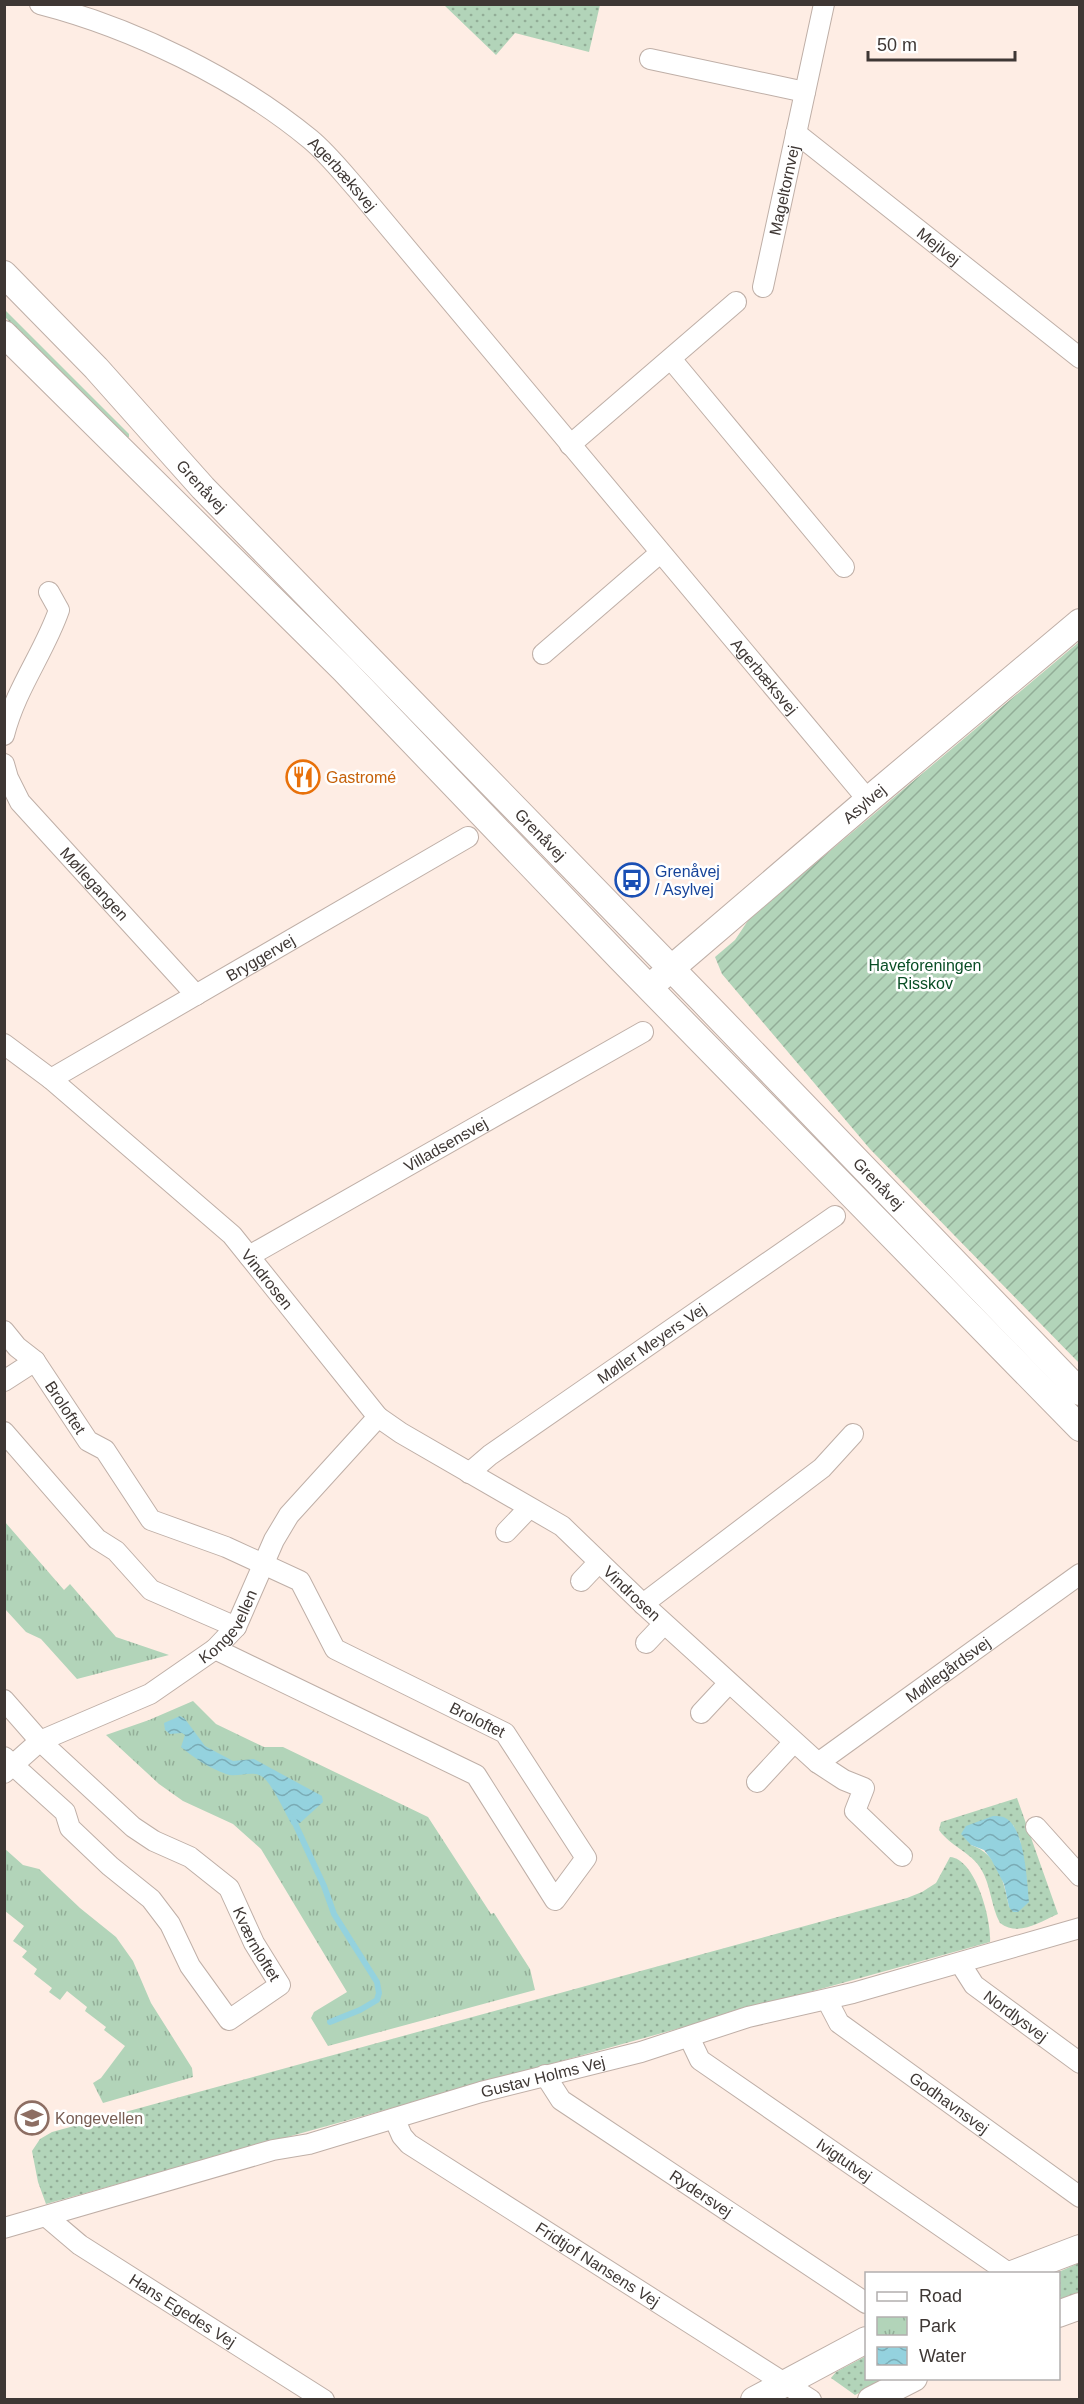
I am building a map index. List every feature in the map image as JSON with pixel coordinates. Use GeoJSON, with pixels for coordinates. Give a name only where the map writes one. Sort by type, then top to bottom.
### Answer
{"type":"FeatureCollection","features":[{"type":"Feature","properties":{"kind":"street","name":"Agerbæksvej"},"geometry":{"type":"LineString","coordinates":[[40,4],[108,26],[207,70],[261,101],[312,140],[357,189],[868,800]]}},
{"type":"Feature","properties":{"kind":"street","name":"Mageltornvej"},"geometry":{"type":"LineString","coordinates":[[763,287],[824,4]]}},
{"type":"Feature","properties":{"kind":"street"},"geometry":{"type":"LineString","coordinates":[[650,58],[805,92]]}},
{"type":"Feature","properties":{"kind":"street","name":"Mejlvej"},"geometry":{"type":"LineString","coordinates":[[796,133],[1080,358]]}},
{"type":"Feature","properties":{"kind":"street","name":"Grenåvej"},"geometry":{"type":"LineString","coordinates":[[4,274],[96,368],[203,488],[1080,1392]]}},
{"type":"Feature","properties":{"kind":"street"},"geometry":{"type":"LineString","coordinates":[[570,445],[736,302]]}},
{"type":"Feature","properties":{"kind":"street","name":"Grenåvej"},"geometry":{"type":"LineString","coordinates":[[4,334],[273,598],[1080,1428]]}},
{"type":"Feature","properties":{"kind":"street"},"geometry":{"type":"LineString","coordinates":[[671,359],[844,567]]}},
{"type":"Feature","properties":{"kind":"street"},"geometry":{"type":"LineString","coordinates":[[543,654],[660,553]]}},
{"type":"Feature","properties":{"kind":"street"},"geometry":{"type":"LineString","coordinates":[[4,735],[10,713],[22,685],[59,610],[49,592]]}},
{"type":"Feature","properties":{"kind":"street","name":"Asylvej"},"geometry":{"type":"LineString","coordinates":[[650,988],[868,800],[1080,622]]}},
{"type":"Feature","properties":{"kind":"street","name":"Møllegangen"},"geometry":{"type":"LineString","coordinates":[[4,764],[20,802],[196,995]]}},
{"type":"Feature","properties":{"kind":"street","name":"Bryggervej"},"geometry":{"type":"LineString","coordinates":[[51,1079],[468,837]]}},
{"type":"Feature","properties":{"kind":"street","name":"Villadsensvej"},"geometry":{"type":"LineString","coordinates":[[249,1256],[643,1032]]}},
{"type":"Feature","properties":{"kind":"street","name":"Vindrosen"},"geometry":{"type":"LineString","coordinates":[[4,1044],[51,1079],[232,1235],[378,1418],[562,1526],[664,1624],[818,1763],[844,1780],[864,1788],[855,1811],[903,1856]]}},
{"type":"Feature","properties":{"kind":"street","name":"Møller Meyers Vej"},"geometry":{"type":"LineString","coordinates":[[469,1473],[490,1455],[835,1216]]}},
{"type":"Feature","properties":{"kind":"street","name":"Broloftet"},"geometry":{"type":"LineString","coordinates":[[4,1332],[34,1361],[88,1441],[105,1450],[151,1520],[263,1563],[300,1581],[335,1649],[505,1733],[586,1857],[555,1900],[476,1775],[215,1649]]}},
{"type":"Feature","properties":{"kind":"street"},"geometry":{"type":"LineString","coordinates":[[4,1381],[34,1361]]}},
{"type":"Feature","properties":{"kind":"street","name":"Kongevellen"},"geometry":{"type":"LineString","coordinates":[[8,1765],[40,1741],[150,1694],[215,1649],[236,1627],[263,1563],[289,1515],[378,1418]]}},
{"type":"Feature","properties":{"kind":"street"},"geometry":{"type":"LineString","coordinates":[[4,1432],[97,1539],[116,1551],[151,1590],[236,1627]]}},
{"type":"Feature","properties":{"kind":"street"},"geometry":{"type":"LineString","coordinates":[[644,1605],[822,1468],[853,1434]]}},
{"type":"Feature","properties":{"kind":"street"},"geometry":{"type":"LineString","coordinates":[[506,1532],[529,1508]]}},
{"type":"Feature","properties":{"kind":"street","name":"Vindrosen"},"geometry":{"type":"LineString","coordinates":[[581,1581],[599,1562]]}},
{"type":"Feature","properties":{"kind":"street","name":"Møllegårdsvej"},"geometry":{"type":"LineString","coordinates":[[818,1763],[1080,1574]]}},
{"type":"Feature","properties":{"kind":"street","name":"Vindrosen"},"geometry":{"type":"LineString","coordinates":[[646,1643],[664,1624]]}},
{"type":"Feature","properties":{"kind":"street"},"geometry":{"type":"LineString","coordinates":[[701,1713],[729,1683]]}},
{"type":"Feature","properties":{"kind":"street"},"geometry":{"type":"LineString","coordinates":[[4,1700],[40,1741]]}},
{"type":"Feature","properties":{"kind":"street","name":"Kværnloftet"},"geometry":{"type":"LineString","coordinates":[[8,1765],[65,1812],[70,1828],[110,1866],[151,1899],[170,1924],[189,1966],[229,2020],[280,1985],[254,1943],[229,1888],[190,1857],[154,1841],[133,1827],[40,1741]]}},
{"type":"Feature","properties":{"kind":"street"},"geometry":{"type":"LineString","coordinates":[[757,1782],[794,1742]]}},
{"type":"Feature","properties":{"kind":"street"},"geometry":{"type":"LineString","coordinates":[[1036,1827],[1080,1876]]}},
{"type":"Feature","properties":{"kind":"street","name":"Gustav Holms Vej"},"geometry":{"type":"LineString","coordinates":[[4,2228],[273,2150],[309,2144],[395,2120],[482,2092],[641,2052],[748,2017],[789,2006],[827,2000],[1080,1928]]}},
{"type":"Feature","properties":{"kind":"street","name":"Nordlysvej"},"geometry":{"type":"LineString","coordinates":[[960,1963],[974,1985],[1080,2063]]}},
{"type":"Feature","properties":{"kind":"street","name":"Godhavnsvej"},"geometry":{"type":"LineString","coordinates":[[827,2000],[839,2023],[1080,2197]]}},
{"type":"Feature","properties":{"kind":"street","name":"Ivigtutvej"},"geometry":{"type":"LineString","coordinates":[[689,2037],[700,2060],[1008,2272]]}},
{"type":"Feature","properties":{"kind":"street","name":"Rydersvej"},"geometry":{"type":"LineString","coordinates":[[545,2075],[561,2100],[865,2302]]}},
{"type":"Feature","properties":{"kind":"street","name":"Fridtjof Nansens Vej"},"geometry":{"type":"LineString","coordinates":[[395,2120],[402,2136],[409,2144],[811,2400]]}},
{"type":"Feature","properties":{"kind":"street","name":"Hans Egedes Vej"},"geometry":{"type":"LineString","coordinates":[[47,2217],[80,2245],[324,2400]]}},
{"type":"Feature","properties":{"kind":"street"},"geometry":{"type":"LineString","coordinates":[[1016,2272],[1080,2248]]}},
{"type":"Feature","properties":{"kind":"street"},"geometry":{"type":"LineString","coordinates":[[1060,2314],[1080,2306]]}},
{"type":"Feature","properties":{"kind":"street"},"geometry":{"type":"LineString","coordinates":[[754,2400],[865,2341]]}},
{"type":"Feature","properties":{"kind":"street"},"geometry":{"type":"LineString","coordinates":[[870,2400],[912,2380]]}},
{"type":"Feature","properties":{"kind":"green space"},"geometry":{"type":"Polygon","coordinates":[[[444,5],[600,5],[589,52],[515,33],[496,55],[444,5]]]}},
{"type":"Feature","properties":{"kind":"green space"},"geometry":{"type":"Polygon","coordinates":[[[4,309],[129,434],[129,437],[126,438],[5,317],[4,309]]]}},
{"type":"Feature","properties":{"kind":"green space","name":"Haveforeningen Risskov"},"geometry":{"type":"Polygon","coordinates":[[[1079,642],[1079,1363],[870,1149],[722,974],[715,957],[735,940],[749,919],[1079,642]]]}},
{"type":"Feature","properties":{"kind":"green space"},"geometry":{"type":"Polygon","coordinates":[[[5,1522],[64,1590],[70,1584],[116,1637],[169,1655],[77,1679],[41,1639],[26,1632],[5,1609],[5,1522]]]}},
{"type":"Feature","properties":{"kind":"green space"},"geometry":{"type":"Polygon","coordinates":[[[193,1701],[216,1724],[264,1747],[283,1747],[428,1817],[530,1969],[535,1990],[328,2046],[311,2018],[314,2012],[347,1992],[261,1849],[233,1824],[183,1801],[159,1784],[106,1735],[193,1701]]]}},
{"type":"Feature","properties":{"kind":"green space"},"geometry":{"type":"Polygon","coordinates":[[[1017,1798],[1058,1914],[1029,1927],[1014,1929],[1000,1923],[981,1869],[972,1858],[944,1836],[939,1830],[941,1822],[1017,1798]],[[1013,1825],[971,1845],[980,1849],[994,1862],[1005,1888],[1009,1907],[1027,1883],[1020,1840],[1013,1825]]]}},
{"type":"Feature","properties":{"kind":"green space"},"geometry":{"type":"Polygon","coordinates":[[[4,1848],[23,1865],[39,1869],[80,1908],[116,1937],[133,1961],[151,2003],[192,2068],[193,2077],[103,2103],[93,2083],[101,2078],[125,2046],[104,2030],[106,2027],[85,2011],[87,2007],[67,1991],[60,2000],[49,1992],[52,1988],[34,1974],[37,1969],[22,1957],[27,1951],[13,1941],[24,1926],[5,1911],[4,1848]]]}},
{"type":"Feature","properties":{"kind":"green space"},"geometry":{"type":"Polygon","coordinates":[[[950,1857],[959,1860],[975,1879],[985,1906],[990,1942],[46,2204],[38,2182],[32,2151],[40,2139],[52,2132],[907,1898],[936,1883],[950,1857]]]}},
{"type":"Feature","properties":{"kind":"green space"},"geometry":{"type":"Polygon","coordinates":[[[1079,2263],[1079,2293],[1060,2302],[1060,2272],[1079,2263]]]}},
{"type":"Feature","properties":{"kind":"green space"},"geometry":{"type":"Polygon","coordinates":[[[865,2357],[865,2380],[885,2380],[855,2395],[831,2378],[836,2372],[865,2357]]]}},
{"type":"Feature","properties":{"kind":"water"},"geometry":{"type":"Polygon","coordinates":[[[180,1716],[185,1719],[205,1746],[233,1761],[254,1759],[322,1796],[323,1802],[300,1823],[292,1825],[273,1790],[261,1776],[226,1774],[202,1762],[181,1747],[185,1735],[170,1734],[165,1730],[164,1723],[180,1716]]]}},
{"type":"Feature","properties":{"kind":"water"},"geometry":{"type":"Polygon","coordinates":[[[993,1816],[1004,1817],[1013,1825],[1021,1845],[1029,1902],[1018,1912],[1013,1912],[1009,1907],[1004,1884],[991,1859],[984,1850],[971,1845],[961,1834],[966,1826],[993,1816]]]}},
{"type":"Feature","properties":{"kind":"waterway"},"geometry":{"type":"LineString","coordinates":[[292,1817],[324,1886],[334,1914],[377,1982],[379,1993],[377,2000],[360,2010],[330,2022]]}},
{"type":"Feature","properties":{"kind":"place","name":"Gastromé"},"geometry":{"type":"Point","coordinates":[303,777]}},
{"type":"Feature","properties":{"kind":"place","name":"Grenåvej / Asylvej"},"geometry":{"type":"Point","coordinates":[632,880]}},
{"type":"Feature","properties":{"kind":"place","name":"Kongevellen"},"geometry":{"type":"Point","coordinates":[32,2118]}}]}
